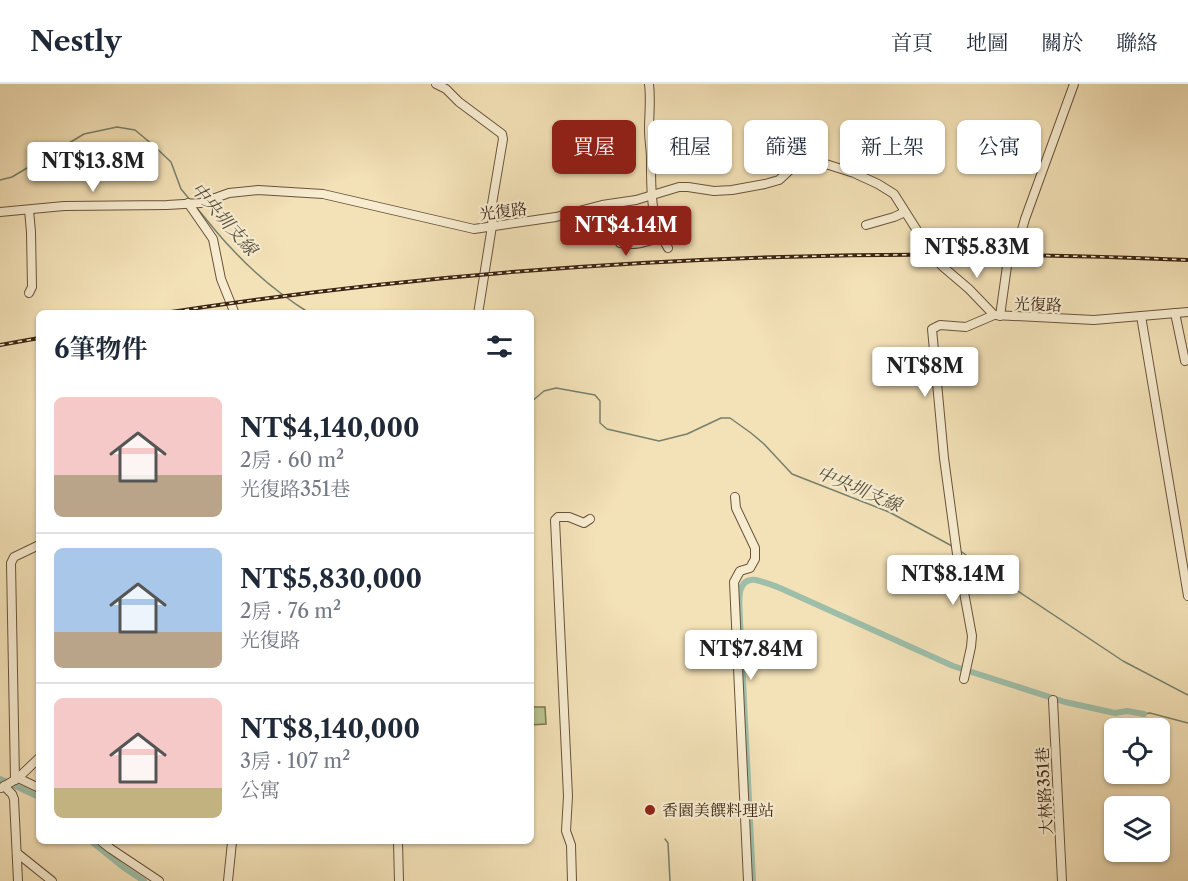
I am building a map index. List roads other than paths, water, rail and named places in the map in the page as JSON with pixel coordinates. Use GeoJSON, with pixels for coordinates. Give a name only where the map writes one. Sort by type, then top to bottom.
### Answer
{"type":"FeatureCollection","features":[{"type":"Feature","properties":{"kind":"street"},"geometry":{"type":"LineString","coordinates":[[436,84],[448,87],[459,102],[502,134],[503,139],[479,310]]}},
{"type":"Feature","properties":{"kind":"street"},"geometry":{"type":"LineString","coordinates":[[649,84],[651,195],[655,220],[668,248]]}},
{"type":"Feature","properties":{"kind":"street"},"geometry":{"type":"LineString","coordinates":[[964,679],[972,636],[956,548],[944,458],[932,329],[940,325],[966,327],[997,316],[1007,266],[1022,233],[1074,84]]}},
{"type":"Feature","properties":{"kind":"street","name":"光復路"},"geometry":{"type":"LineString","coordinates":[[0,212],[64,206],[167,205],[201,202],[229,193],[258,190],[323,194],[474,228],[556,217],[602,205],[636,200],[679,187],[714,191],[765,184],[779,180],[792,168],[810,159],[854,173],[878,183],[894,194],[942,266],[997,316],[1094,320],[1188,312]]}},
{"type":"Feature","properties":{"kind":"street"},"geometry":{"type":"LineString","coordinates":[[188,203],[213,239],[220,279],[233,310]]}},
{"type":"Feature","properties":{"kind":"street"},"geometry":{"type":"LineString","coordinates":[[29,210],[32,287],[29,293]]}},
{"type":"Feature","properties":{"kind":"street"},"geometry":{"type":"LineString","coordinates":[[866,225],[905,212]]}},
{"type":"Feature","properties":{"kind":"street"},"geometry":{"type":"LineString","coordinates":[[610,225],[620,243],[630,245],[645,243],[661,237]]}},
{"type":"Feature","properties":{"kind":"street"},"geometry":{"type":"LineString","coordinates":[[1175,313],[1185,361]]}},
{"type":"Feature","properties":{"kind":"street"},"geometry":{"type":"LineString","coordinates":[[1141,316],[1188,596]]}},
{"type":"Feature","properties":{"kind":"street"},"geometry":{"type":"LineString","coordinates":[[735,496],[736,508],[755,548],[755,559],[750,567],[740,571],[734,582],[748,881]]}},
{"type":"Feature","properties":{"kind":"street"},"geometry":{"type":"LineString","coordinates":[[572,881],[571,845],[566,831],[568,796],[555,520],[558,517],[569,517],[584,523],[590,519]]}},
{"type":"Feature","properties":{"kind":"street"},"geometry":{"type":"LineString","coordinates":[[15,780],[11,563],[14,557],[36,546]]}},
{"type":"Feature","properties":{"kind":"street","name":"大林路351巷"},"geometry":{"type":"LineString","coordinates":[[1053,700],[1062,881]]}},
{"type":"Feature","properties":{"kind":"street"},"geometry":{"type":"LineString","coordinates":[[18,881],[14,799],[12,794],[2,787],[15,780],[36,761]]}},
{"type":"Feature","properties":{"kind":"street"},"geometry":{"type":"LineString","coordinates":[[15,780],[36,787]]}},
{"type":"Feature","properties":{"kind":"street"},"geometry":{"type":"LineString","coordinates":[[105,844],[159,881]]}},
{"type":"Feature","properties":{"kind":"street"},"geometry":{"type":"LineString","coordinates":[[228,881],[232,844]]}},
{"type":"Feature","properties":{"kind":"street"},"geometry":{"type":"LineString","coordinates":[[398,844],[399,881]]}},
{"type":"Feature","properties":{"kind":"street"},"geometry":{"type":"LineString","coordinates":[[17,853],[52,881]]}},
{"type":"Feature","properties":{"kind":"waterway","name":"中央圳支線"},"geometry":{"type":"LineString","coordinates":[[0,180],[12,177],[84,134],[117,127],[135,130],[171,162],[181,189],[191,201]]}},
{"type":"Feature","properties":{"kind":"waterway","name":"中央圳支線"},"geometry":{"type":"LineString","coordinates":[[196,207],[250,267],[279,292],[305,310]]}},
{"type":"Feature","properties":{"kind":"waterway","name":"中央圳支線"},"geometry":{"type":"LineString","coordinates":[[534,399],[544,391],[556,388],[595,395],[600,401],[600,423],[607,429],[659,441],[687,434],[721,418],[730,418],[764,444],[792,474],[889,512],[952,546]]}},
{"type":"Feature","properties":{"kind":"waterway","name":"中央圳支線"},"geometry":{"type":"LineString","coordinates":[[959,550],[1123,661],[1188,695]]}},
{"type":"Feature","properties":{"kind":"waterway"},"geometry":{"type":"LineString","coordinates":[[753,881],[739,601],[741,588],[749,580],[780,588],[953,666],[1065,702],[1115,713],[1127,711],[1144,714]]}},
{"type":"Feature","properties":{"kind":"waterway"},"geometry":{"type":"LineString","coordinates":[[1144,714],[1150,713],[1188,723]]}},
{"type":"Feature","properties":{"kind":"waterway"},"geometry":{"type":"LineString","coordinates":[[0,779],[36,796]]}},
{"type":"Feature","properties":{"kind":"waterway"},"geometry":{"type":"LineString","coordinates":[[665,839],[668,843],[670,881]]}},
{"type":"Feature","properties":{"kind":"waterway"},"geometry":{"type":"LineString","coordinates":[[94,844],[144,881]]}},
{"type":"Feature","properties":{"kind":"railway"},"geometry":{"type":"LineString","coordinates":[[186,310],[414,281],[672,262],[930,255],[1188,260]]}},
{"type":"Feature","properties":{"kind":"railway"},"geometry":{"type":"LineString","coordinates":[[0,345],[36,339]]}},
{"type":"Feature","properties":{"kind":"place","name":"香園美饌料理站"},"geometry":{"type":"Point","coordinates":[650,810]}}]}
